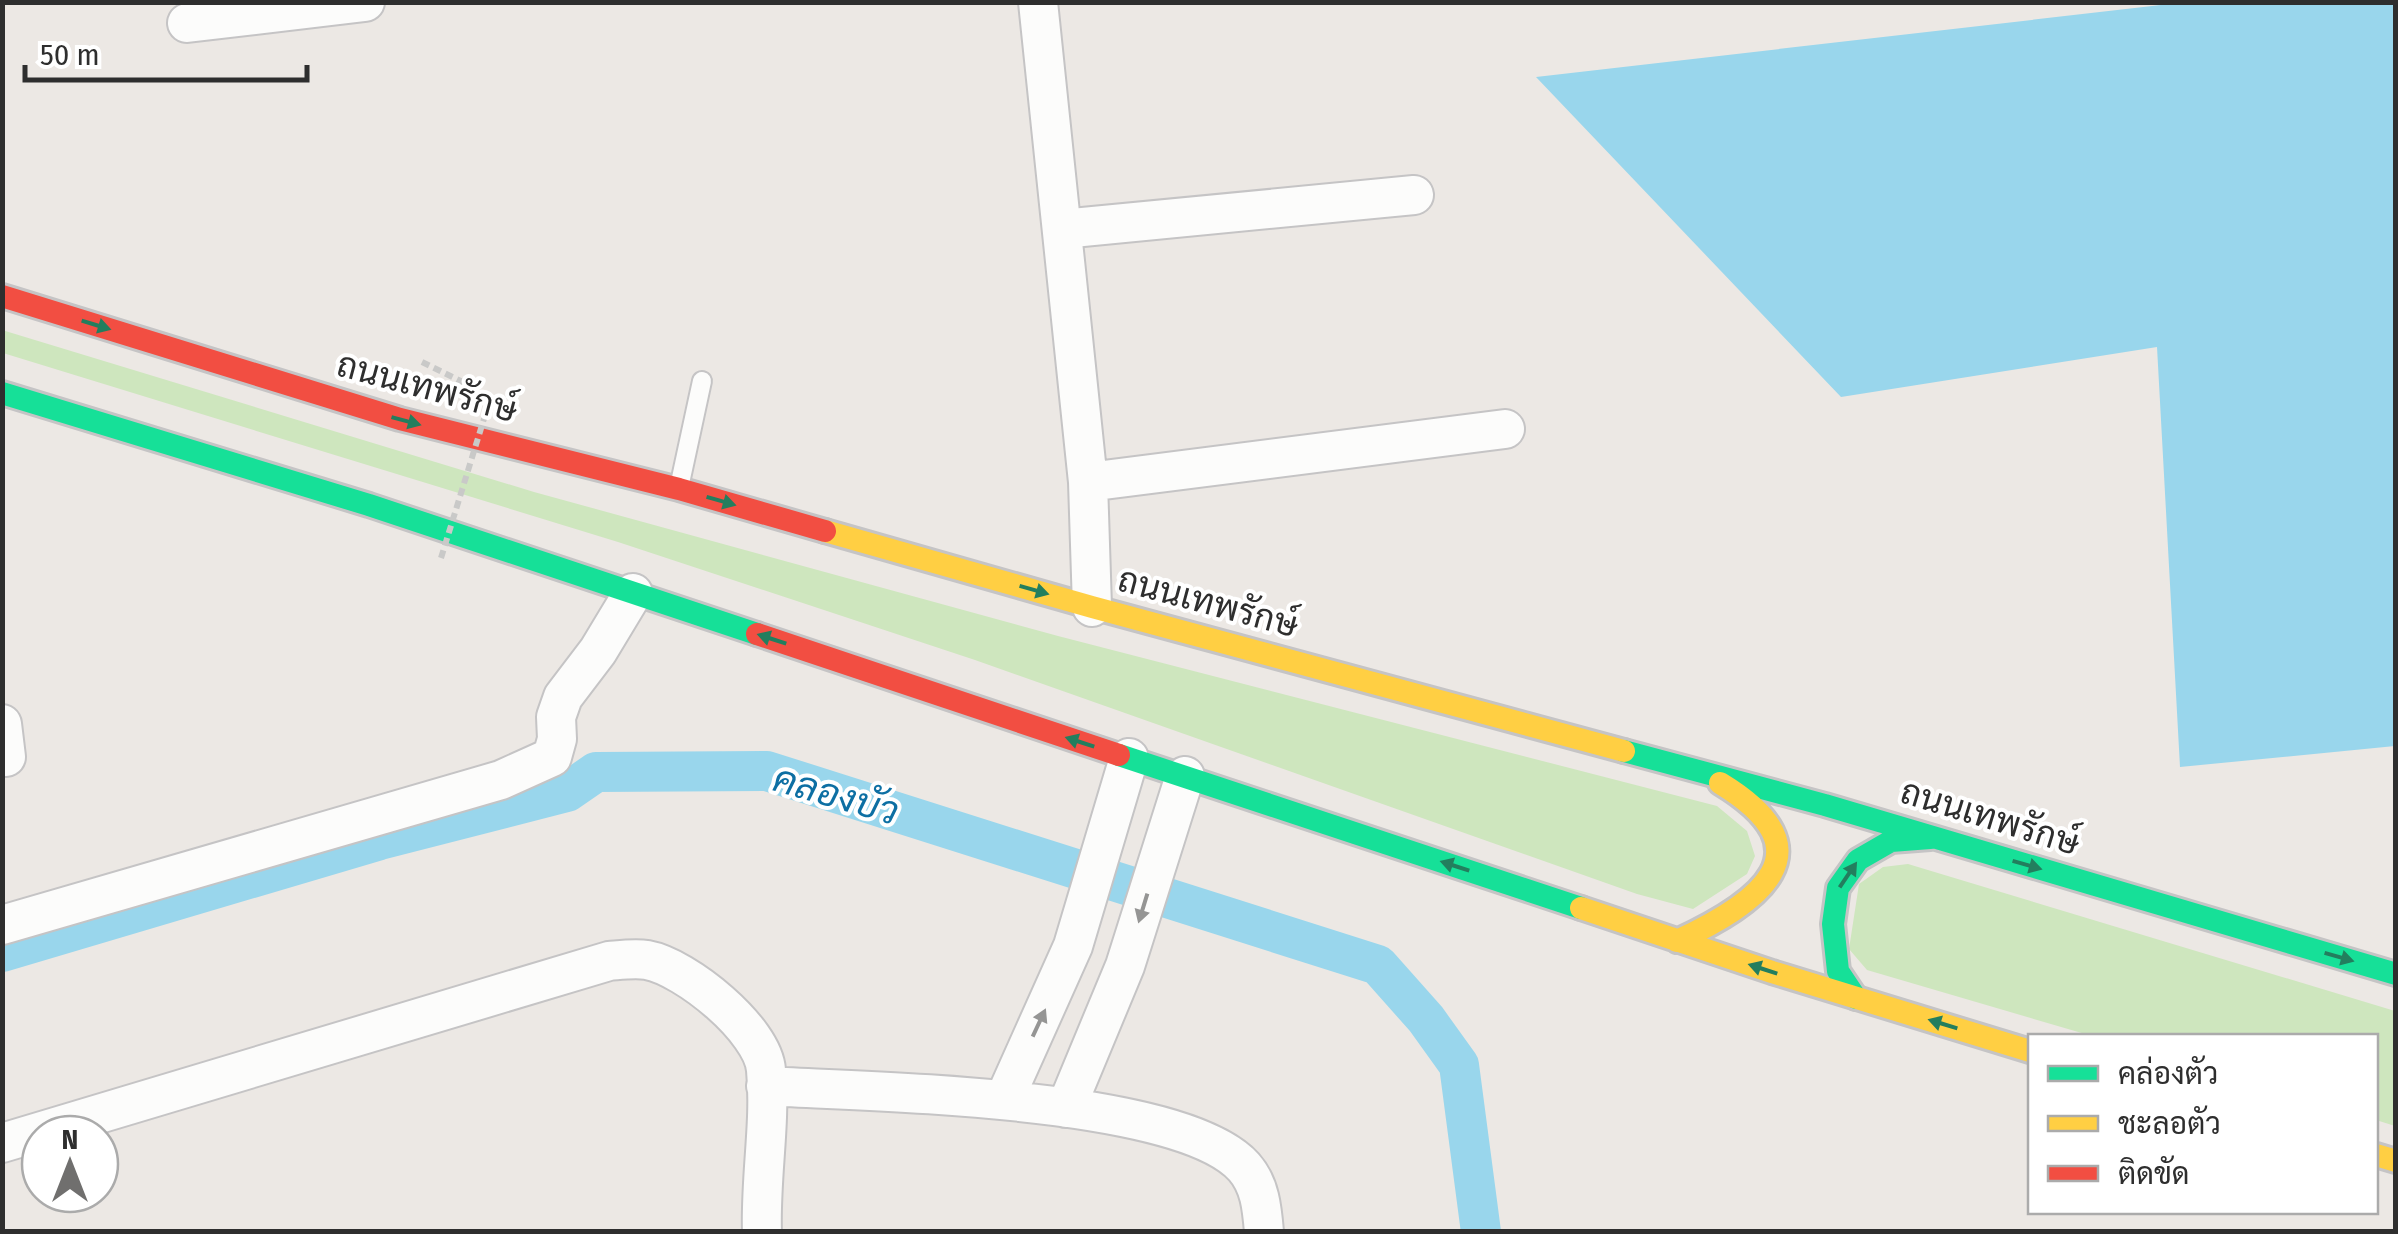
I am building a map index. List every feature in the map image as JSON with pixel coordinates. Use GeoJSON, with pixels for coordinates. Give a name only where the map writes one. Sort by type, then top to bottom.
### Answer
{"type":"FeatureCollection","features":[{"type":"Feature","properties":{"kind":"main road","name":"ถนนเทพรักษ์"},"geometry":{"type":"LineString","coordinates":[[2,296],[400,419],[679,488],[1092,607],[1707,773],[2396,974]]}},
{"type":"Feature","properties":{"kind":"main road"},"geometry":{"type":"LineString","coordinates":[[2,393],[369,506],[1678,940],[2028,1050]]}},
{"type":"Feature","properties":{"kind":"main road"},"geometry":{"type":"LineString","coordinates":[[1678,940],[1733,915],[1760,892],[1777,861],[1775,834],[1756,808],[1707,773]]}},
{"type":"Feature","properties":{"kind":"main road"},"geometry":{"type":"LineString","coordinates":[[1856,998],[1838,971],[1832,924],[1838,888],[1858,860],[1891,841],[1934,838]]}},
{"type":"Feature","properties":{"kind":"street"},"geometry":{"type":"LineString","coordinates":[[187,23],[365,2]]}},
{"type":"Feature","properties":{"kind":"street"},"geometry":{"type":"LineString","coordinates":[[1038,2],[1088,482],[1092,607]]}},
{"type":"Feature","properties":{"kind":"street"},"geometry":{"type":"LineString","coordinates":[[1062,228],[1414,196]]}},
{"type":"Feature","properties":{"kind":"street"},"geometry":{"type":"LineString","coordinates":[[1088,482],[1505,429]]}},
{"type":"Feature","properties":{"kind":"street"},"geometry":{"type":"LineString","coordinates":[[2,924],[500,780],[552,757],[557,739],[556,717],[563,698],[598,651],[633,593]]}},
{"type":"Feature","properties":{"kind":"street"},"geometry":{"type":"LineString","coordinates":[[1004,1100],[1073,946],[1129,758]]}},
{"type":"Feature","properties":{"kind":"street"},"geometry":{"type":"LineString","coordinates":[[1066,1108],[1125,966],[1184,776]]}},
{"type":"Feature","properties":{"kind":"street"},"geometry":{"type":"LineString","coordinates":[[2,1142],[609,960],[648,960],[687,977],[720,1003],[747,1032],[766,1066],[759,1231]]}},
{"type":"Feature","properties":{"kind":"street"},"geometry":{"type":"LineString","coordinates":[[766,1086],[1004,1100],[1156,1124],[1224,1150],[1244,1167],[1256,1184],[1264,1232]]}},
{"type":"Feature","properties":{"kind":"lane"},"geometry":{"type":"LineString","coordinates":[[679,488],[702,381]]}},
{"type":"Feature","properties":{"kind":"path"},"geometry":{"type":"LineString","coordinates":[[422,362],[492,396],[441,558]]}},
{"type":"Feature","properties":{"kind":"green space"},"geometry":{"type":"Polygon","coordinates":[[[2,330],[534,492],[1058,636],[1717,806],[1747,831],[1755,856],[1747,874],[1693,909],[1637,894],[975,660],[618,542],[3,353],[2,330]]]}},
{"type":"Feature","properties":{"kind":"green space"},"geometry":{"type":"Polygon","coordinates":[[[1908,864],[2395,1011],[2395,1126],[2378,1121],[2378,1034],[2085,1034],[1867,970],[1849,949],[1859,884],[1883,867],[1908,864]]]}},
{"type":"Feature","properties":{"kind":"water"},"geometry":{"type":"Polygon","coordinates":[[[2187,2],[2395,3],[2395,746],[2180,767],[2157,347],[1841,397],[1536,77],[2187,2]]]}},
{"type":"Feature","properties":{"kind":"waterway","name":"คลองบัว"},"geometry":{"type":"LineString","coordinates":[[2,952],[380,840],[567,792],[596,772],[767,771],[1378,965],[1426,1019],[1459,1065],[1481,1232]]}},
{"type":"Feature","properties":{"kind":"traffic: fast"},"geometry":{"type":"LineString","coordinates":[[2,393],[369,505],[757,634]]}},
{"type":"Feature","properties":{"kind":"traffic: fast"},"geometry":{"type":"LineString","coordinates":[[1624,751],[1825,805],[2396,974]]}},
{"type":"Feature","properties":{"kind":"traffic: fast"},"geometry":{"type":"LineString","coordinates":[[1119,755],[1581,908]]}},
{"type":"Feature","properties":{"kind":"traffic: fast"},"geometry":{"type":"LineString","coordinates":[[1856,998],[1838,971],[1833,924],[1838,888],[1858,860],[1891,841],[1930,838]]}},
{"type":"Feature","properties":{"kind":"traffic: slow"},"geometry":{"type":"LineString","coordinates":[[825,531],[1624,751]]}},
{"type":"Feature","properties":{"kind":"traffic: slow"},"geometry":{"type":"LineString","coordinates":[[1677,941],[1734,910],[1756,892],[1771,873],[1777,853],[1772,831],[1754,808],[1720,783]]}},
{"type":"Feature","properties":{"kind":"traffic: slow"},"geometry":{"type":"LineString","coordinates":[[1581,908],[1772,972],[2028,1050]]}},
{"type":"Feature","properties":{"kind":"traffic: slow"},"geometry":{"type":"LineString","coordinates":[[2378,1156],[2396,1161]]}},
{"type":"Feature","properties":{"kind":"traffic: jam"},"geometry":{"type":"LineString","coordinates":[[2,296],[400,419],[679,489],[825,531]]}},
{"type":"Feature","properties":{"kind":"traffic: jam"},"geometry":{"type":"LineString","coordinates":[[757,634],[1119,755]]}}]}
